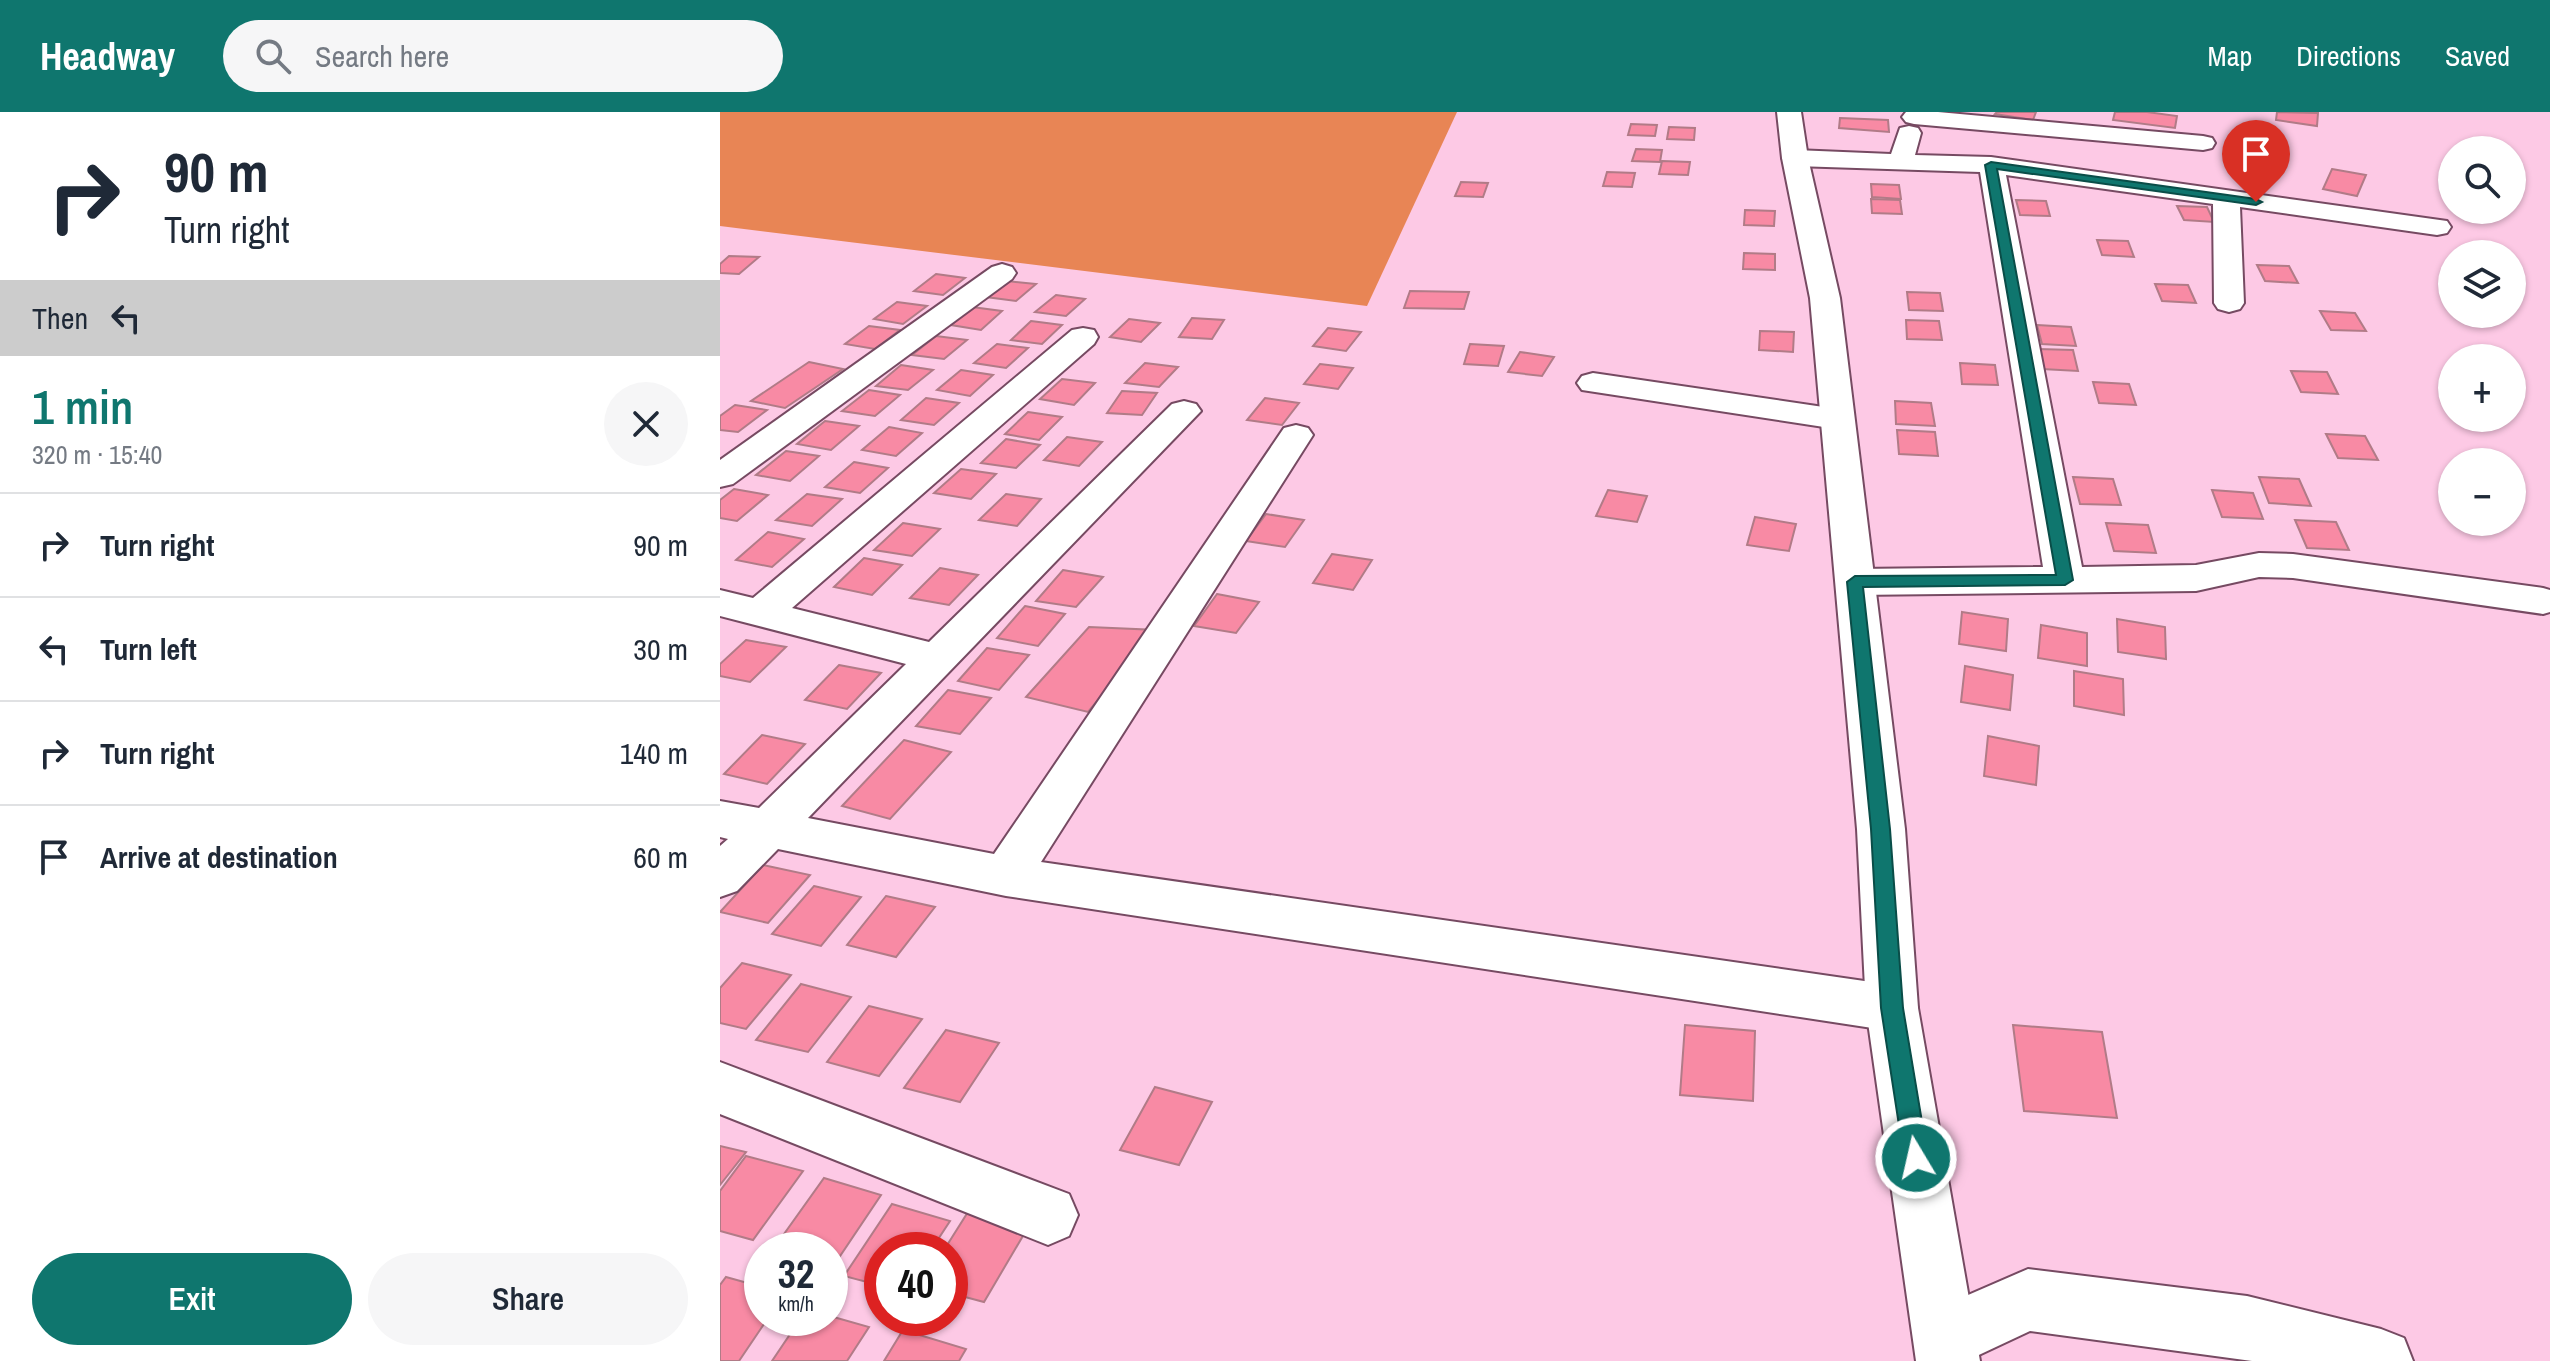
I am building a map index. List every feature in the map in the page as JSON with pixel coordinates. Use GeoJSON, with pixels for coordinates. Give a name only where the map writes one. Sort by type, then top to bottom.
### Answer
{"type":"FeatureCollection","features":[{"type":"Feature","properties":{"kind":"street"},"geometry":{"type":"LineString","coordinates":[[1789,112],[1795,158],[1825,298],[1881,829],[1892,1008],[1946,1350],[2028,1300],[2247,1328],[2381,1361]]}},
{"type":"Feature","properties":{"kind":"street"},"geometry":{"type":"LineString","coordinates":[[1901,162],[1915,115],[2203,143]]}},
{"type":"Feature","properties":{"kind":"street"},"geometry":{"type":"LineString","coordinates":[[1795,158],[1991,165],[2437,227]]}},
{"type":"Feature","properties":{"kind":"street"},"geometry":{"type":"LineString","coordinates":[[1991,165],[2065,580]]}},
{"type":"Feature","properties":{"kind":"street"},"geometry":{"type":"LineString","coordinates":[[2226,198],[2229,303]]}},
{"type":"Feature","properties":{"kind":"street"},"geometry":{"type":"LineString","coordinates":[[720,476],[1002,273]]}},
{"type":"Feature","properties":{"kind":"street"},"geometry":{"type":"LineString","coordinates":[[762,612],[1083,337]]}},
{"type":"Feature","properties":{"kind":"street"},"geometry":{"type":"LineString","coordinates":[[1593,383],[1837,419]]}},
{"type":"Feature","properties":{"kind":"street"},"geometry":{"type":"LineString","coordinates":[[720,877],[742,825],[937,658],[1184,411]]}},
{"type":"Feature","properties":{"kind":"street"},"geometry":{"type":"LineString","coordinates":[[1006,876],[1296,435]]}},
{"type":"Feature","properties":{"kind":"street"},"geometry":{"type":"LineString","coordinates":[[1855,582],[2196,578],[2259,565],[2293,566],[2543,601]]}},
{"type":"Feature","properties":{"kind":"street"},"geometry":{"type":"LineString","coordinates":[[720,603],[937,658]]}},
{"type":"Feature","properties":{"kind":"street"},"geometry":{"type":"LineString","coordinates":[[742,825],[1006,876],[1892,1008]]}},
{"type":"Feature","properties":{"kind":"street"},"geometry":{"type":"LineString","coordinates":[[720,1088],[1048,1215]]}},
{"type":"Feature","properties":{"kind":"shaded area"},"geometry":{"type":"Polygon","coordinates":[[[720,112],[1457,112],[1367,306],[720,226],[720,112]]]}},
{"type":"Feature","properties":{"kind":"building"},"geometry":{"type":"Polygon","coordinates":[[[2036,112],[2033,120],[1995,114],[2036,112]]]}},
{"type":"Feature","properties":{"kind":"building"},"geometry":{"type":"Polygon","coordinates":[[[2115,112],[2177,116],[2175,128],[2113,120],[2115,112]]]}},
{"type":"Feature","properties":{"kind":"building"},"geometry":{"type":"Polygon","coordinates":[[[2277,112],[2318,113],[2317,126],[2276,120],[2277,112]]]}},
{"type":"Feature","properties":{"kind":"building"},"geometry":{"type":"Polygon","coordinates":[[[1840,118],[1888,120],[1889,132],[1839,128],[1840,118]]]}},
{"type":"Feature","properties":{"kind":"building"},"geometry":{"type":"Polygon","coordinates":[[[1631,124],[1657,125],[1655,136],[1628,135],[1631,124]]]}},
{"type":"Feature","properties":{"kind":"building"},"geometry":{"type":"Polygon","coordinates":[[[1669,127],[1695,128],[1694,140],[1667,139],[1669,127]]]}},
{"type":"Feature","properties":{"kind":"building"},"geometry":{"type":"Polygon","coordinates":[[[1636,149],[1662,150],[1660,162],[1632,161],[1636,149]]]}},
{"type":"Feature","properties":{"kind":"building"},"geometry":{"type":"Polygon","coordinates":[[[1662,161],[1690,162],[1688,175],[1659,174],[1662,161]]]}},
{"type":"Feature","properties":{"kind":"building"},"geometry":{"type":"Polygon","coordinates":[[[2332,169],[2366,175],[2357,196],[2323,189],[2332,169]]]}},
{"type":"Feature","properties":{"kind":"building"},"geometry":{"type":"Polygon","coordinates":[[[1607,172],[1635,173],[1632,187],[1603,186],[1607,172]]]}},
{"type":"Feature","properties":{"kind":"building"},"geometry":{"type":"Polygon","coordinates":[[[1461,182],[1488,183],[1483,197],[1455,196],[1461,182]]]}},
{"type":"Feature","properties":{"kind":"building"},"geometry":{"type":"Polygon","coordinates":[[[1871,184],[1899,185],[1901,199],[1872,197],[1871,184]]]}},
{"type":"Feature","properties":{"kind":"building"},"geometry":{"type":"Polygon","coordinates":[[[1871,199],[1900,200],[1902,214],[1872,213],[1871,199]]]}},
{"type":"Feature","properties":{"kind":"building"},"geometry":{"type":"Polygon","coordinates":[[[2016,200],[2046,201],[2050,216],[2020,215],[2016,200]]]}},
{"type":"Feature","properties":{"kind":"building"},"geometry":{"type":"Polygon","coordinates":[[[2177,206],[2207,207],[2214,222],[2184,220],[2177,206]]]}},
{"type":"Feature","properties":{"kind":"building"},"geometry":{"type":"Polygon","coordinates":[[[1745,210],[1775,211],[1774,226],[1744,225],[1745,210]]]}},
{"type":"Feature","properties":{"kind":"building"},"geometry":{"type":"Polygon","coordinates":[[[2097,240],[2128,241],[2134,257],[2102,255],[2097,240]]]}},
{"type":"Feature","properties":{"kind":"building"},"geometry":{"type":"Polygon","coordinates":[[[1744,253],[1775,254],[1775,270],[1743,269],[1744,253]]]}},
{"type":"Feature","properties":{"kind":"building"},"geometry":{"type":"Polygon","coordinates":[[[729,256],[759,257],[739,274],[720,273],[720,264],[729,256]]]}},
{"type":"Feature","properties":{"kind":"building"},"geometry":{"type":"Polygon","coordinates":[[[2257,265],[2289,266],[2298,283],[2265,281],[2257,265]]]}},
{"type":"Feature","properties":{"kind":"building"},"geometry":{"type":"Polygon","coordinates":[[[936,274],[965,278],[943,295],[914,291],[936,274]]]}},
{"type":"Feature","properties":{"kind":"building"},"geometry":{"type":"Polygon","coordinates":[[[1007,281],[1036,284],[1016,301],[986,297],[1007,281]]]}},
{"type":"Feature","properties":{"kind":"building"},"geometry":{"type":"Polygon","coordinates":[[[2155,284],[2188,285],[2196,303],[2162,301],[2155,284]]]}},
{"type":"Feature","properties":{"kind":"building"},"geometry":{"type":"Polygon","coordinates":[[[1410,291],[1469,292],[1464,309],[1404,308],[1410,291]]]}},
{"type":"Feature","properties":{"kind":"building"},"geometry":{"type":"Polygon","coordinates":[[[1907,292],[1940,293],[1943,311],[1909,310],[1907,292]]]}},
{"type":"Feature","properties":{"kind":"building"},"geometry":{"type":"Polygon","coordinates":[[[1056,295],[1085,299],[1066,316],[1035,312],[1056,295]]]}},
{"type":"Feature","properties":{"kind":"building"},"geometry":{"type":"Polygon","coordinates":[[[897,302],[927,306],[903,324],[874,319],[897,302]]]}},
{"type":"Feature","properties":{"kind":"building"},"geometry":{"type":"Polygon","coordinates":[[[972,307],[1002,311],[981,330],[951,325],[972,307]]]}},
{"type":"Feature","properties":{"kind":"building"},"geometry":{"type":"Polygon","coordinates":[[[2320,311],[2355,313],[2366,331],[2331,330],[2320,311]]]}},
{"type":"Feature","properties":{"kind":"building"},"geometry":{"type":"Polygon","coordinates":[[[1192,318],[1224,320],[1212,339],[1179,337],[1192,318]]]}},
{"type":"Feature","properties":{"kind":"building"},"geometry":{"type":"Polygon","coordinates":[[[1129,319],[1160,323],[1141,342],[1110,337],[1129,319]]]}},
{"type":"Feature","properties":{"kind":"building"},"geometry":{"type":"Polygon","coordinates":[[[1906,320],[1939,321],[1942,340],[1907,339],[1906,320]]]}},
{"type":"Feature","properties":{"kind":"building"},"geometry":{"type":"Polygon","coordinates":[[[1031,321],[1062,325],[1042,344],[1011,340],[1031,321]]]}},
{"type":"Feature","properties":{"kind":"building"},"geometry":{"type":"Polygon","coordinates":[[[2037,325],[2071,327],[2076,346],[2042,344],[2037,325]]]}},
{"type":"Feature","properties":{"kind":"building"},"geometry":{"type":"Polygon","coordinates":[[[869,326],[900,330],[875,349],[845,344],[869,326]]]}},
{"type":"Feature","properties":{"kind":"building"},"geometry":{"type":"Polygon","coordinates":[[[1328,328],[1361,332],[1346,351],[1313,346],[1328,328]]]}},
{"type":"Feature","properties":{"kind":"building"},"geometry":{"type":"Polygon","coordinates":[[[1760,331],[1794,332],[1793,352],[1759,350],[1760,331]]]}},
{"type":"Feature","properties":{"kind":"building"},"geometry":{"type":"Polygon","coordinates":[[[936,336],[967,340],[944,359],[912,355],[936,336]]]}},
{"type":"Feature","properties":{"kind":"building"},"geometry":{"type":"Polygon","coordinates":[[[997,344],[1028,348],[1006,368],[974,363],[997,344]]]}},
{"type":"Feature","properties":{"kind":"building"},"geometry":{"type":"Polygon","coordinates":[[[1470,344],[1504,346],[1498,366],[1464,364],[1470,344]]]}},
{"type":"Feature","properties":{"kind":"building"},"geometry":{"type":"Polygon","coordinates":[[[2038,349],[2073,350],[2078,371],[2042,369],[2038,349]]]}},
{"type":"Feature","properties":{"kind":"building"},"geometry":{"type":"Polygon","coordinates":[[[1520,352],[1554,357],[1542,376],[1508,372],[1520,352]]]}},
{"type":"Feature","properties":{"kind":"building"},"geometry":{"type":"Polygon","coordinates":[[[809,362],[843,369],[785,408],[751,401],[809,362]]]}},
{"type":"Feature","properties":{"kind":"building"},"geometry":{"type":"Polygon","coordinates":[[[1145,363],[1178,367],[1159,387],[1125,383],[1145,363]]]}},
{"type":"Feature","properties":{"kind":"building"},"geometry":{"type":"Polygon","coordinates":[[[1960,363],[1995,365],[1998,385],[1962,384],[1960,363]]]}},
{"type":"Feature","properties":{"kind":"building"},"geometry":{"type":"Polygon","coordinates":[[[1320,364],[1353,368],[1338,389],[1304,384],[1320,364]]]}},
{"type":"Feature","properties":{"kind":"building"},"geometry":{"type":"Polygon","coordinates":[[[901,365],[933,370],[908,390],[876,386],[901,365]]]}},
{"type":"Feature","properties":{"kind":"building"},"geometry":{"type":"Polygon","coordinates":[[[961,370],[993,375],[970,396],[937,390],[961,370]]]}},
{"type":"Feature","properties":{"kind":"building"},"geometry":{"type":"Polygon","coordinates":[[[2291,371],[2327,372],[2338,394],[2301,392],[2291,371]]]}},
{"type":"Feature","properties":{"kind":"building"},"geometry":{"type":"Polygon","coordinates":[[[1062,379],[1095,383],[1074,405],[1040,399],[1062,379]]]}},
{"type":"Feature","properties":{"kind":"building"},"geometry":{"type":"Polygon","coordinates":[[[2093,382],[2129,384],[2136,405],[2099,403],[2093,382]]]}},
{"type":"Feature","properties":{"kind":"building"},"geometry":{"type":"Polygon","coordinates":[[[869,390],[900,395],[875,416],[842,411],[869,390]]]}},
{"type":"Feature","properties":{"kind":"building"},"geometry":{"type":"Polygon","coordinates":[[[1122,391],[1157,393],[1142,415],[1107,413],[1122,391]]]}},
{"type":"Feature","properties":{"kind":"building"},"geometry":{"type":"Polygon","coordinates":[[[926,398],[959,403],[934,425],[901,420],[926,398]]]}},
{"type":"Feature","properties":{"kind":"building"},"geometry":{"type":"Polygon","coordinates":[[[1265,398],[1299,403],[1282,425],[1247,420],[1265,398]]]}},
{"type":"Feature","properties":{"kind":"building"},"geometry":{"type":"Polygon","coordinates":[[[1895,401],[1931,403],[1935,426],[1896,424],[1895,401]]]}},
{"type":"Feature","properties":{"kind":"building"},"geometry":{"type":"Polygon","coordinates":[[[735,405],[767,410],[738,432],[720,430],[720,416],[735,405]]]}},
{"type":"Feature","properties":{"kind":"building"},"geometry":{"type":"Polygon","coordinates":[[[1028,412],[1062,417],[1039,440],[1005,434],[1028,412]]]}},
{"type":"Feature","properties":{"kind":"building"},"geometry":{"type":"Polygon","coordinates":[[[825,421],[859,426],[831,450],[797,444],[825,421]]]}},
{"type":"Feature","properties":{"kind":"building"},"geometry":{"type":"Polygon","coordinates":[[[889,427],[922,433],[896,456],[862,450],[889,427]]]}},
{"type":"Feature","properties":{"kind":"building"},"geometry":{"type":"Polygon","coordinates":[[[1897,430],[1935,432],[1938,456],[1899,454],[1897,430]]]}},
{"type":"Feature","properties":{"kind":"building"},"geometry":{"type":"Polygon","coordinates":[[[2326,434],[2365,436],[2378,460],[2338,458],[2326,434]]]}},
{"type":"Feature","properties":{"kind":"building"},"geometry":{"type":"Polygon","coordinates":[[[1067,437],[1102,442],[1079,466],[1044,460],[1067,437]]]}},
{"type":"Feature","properties":{"kind":"building"},"geometry":{"type":"Polygon","coordinates":[[[1006,439],[1040,445],[1016,468],[981,463],[1006,439]]]}},
{"type":"Feature","properties":{"kind":"building"},"geometry":{"type":"Polygon","coordinates":[[[786,451],[819,456],[790,481],[756,475],[786,451]]]}},
{"type":"Feature","properties":{"kind":"building"},"geometry":{"type":"Polygon","coordinates":[[[854,462],[888,468],[860,493],[825,487],[854,462]]]}},
{"type":"Feature","properties":{"kind":"building"},"geometry":{"type":"Polygon","coordinates":[[[961,469],[996,474],[971,499],[934,493],[961,469]]]}},
{"type":"Feature","properties":{"kind":"building"},"geometry":{"type":"Polygon","coordinates":[[[2073,477],[2113,479],[2121,505],[2080,504],[2073,477]]]}},
{"type":"Feature","properties":{"kind":"building"},"geometry":{"type":"Polygon","coordinates":[[[2259,477],[2299,479],[2311,506],[2269,503],[2259,477]]]}},
{"type":"Feature","properties":{"kind":"building"},"geometry":{"type":"Polygon","coordinates":[[[734,489],[768,495],[737,521],[720,518],[720,500],[734,489]]]}},
{"type":"Feature","properties":{"kind":"building"},"geometry":{"type":"Polygon","coordinates":[[[1608,490],[1647,496],[1637,522],[1596,516],[1608,490]]]}},
{"type":"Feature","properties":{"kind":"building"},"geometry":{"type":"Polygon","coordinates":[[[2212,490],[2253,493],[2263,519],[2222,517],[2212,490]]]}},
{"type":"Feature","properties":{"kind":"building"},"geometry":{"type":"Polygon","coordinates":[[[807,494],[842,499],[812,526],[776,520],[807,494]]]}},
{"type":"Feature","properties":{"kind":"building"},"geometry":{"type":"Polygon","coordinates":[[[1006,494],[1041,499],[1017,526],[979,520],[1006,494]]]}},
{"type":"Feature","properties":{"kind":"building"},"geometry":{"type":"Polygon","coordinates":[[[1266,514],[1304,520],[1285,547],[1246,541],[1266,514]]]}},
{"type":"Feature","properties":{"kind":"building"},"geometry":{"type":"Polygon","coordinates":[[[1755,517],[1796,524],[1789,551],[1747,545],[1755,517]]]}},
{"type":"Feature","properties":{"kind":"building"},"geometry":{"type":"Polygon","coordinates":[[[2295,520],[2336,522],[2349,550],[2307,548],[2295,520]]]}},
{"type":"Feature","properties":{"kind":"building"},"geometry":{"type":"Polygon","coordinates":[[[903,523],[940,529],[912,556],[874,550],[903,523]]]}},
{"type":"Feature","properties":{"kind":"building"},"geometry":{"type":"Polygon","coordinates":[[[2106,523],[2148,525],[2156,553],[2114,551],[2106,523]]]}},
{"type":"Feature","properties":{"kind":"building"},"geometry":{"type":"Polygon","coordinates":[[[768,532],[804,539],[772,567],[736,560],[768,532]]]}},
{"type":"Feature","properties":{"kind":"building"},"geometry":{"type":"Polygon","coordinates":[[[1332,554],[1372,560],[1353,590],[1313,583],[1332,554]]]}},
{"type":"Feature","properties":{"kind":"building"},"geometry":{"type":"Polygon","coordinates":[[[864,558],[902,565],[872,595],[834,587],[864,558]]]}},
{"type":"Feature","properties":{"kind":"building"},"geometry":{"type":"Polygon","coordinates":[[[940,568],[978,575],[949,605],[910,598],[940,568]]]}},
{"type":"Feature","properties":{"kind":"building"},"geometry":{"type":"Polygon","coordinates":[[[1063,570],[1103,577],[1076,607],[1036,601],[1063,570]]]}},
{"type":"Feature","properties":{"kind":"building"},"geometry":{"type":"Polygon","coordinates":[[[1217,594],[1259,602],[1236,633],[1194,626],[1217,594]]]}},
{"type":"Feature","properties":{"kind":"building"},"geometry":{"type":"Polygon","coordinates":[[[1025,606],[1065,614],[1038,646],[997,638],[1025,606]]]}},
{"type":"Feature","properties":{"kind":"building"},"geometry":{"type":"Polygon","coordinates":[[[1962,612],[2008,619],[2006,651],[1959,644],[1962,612]]]}},
{"type":"Feature","properties":{"kind":"building"},"geometry":{"type":"Polygon","coordinates":[[[2117,619],[2165,627],[2166,659],[2118,652],[2117,619]]]}},
{"type":"Feature","properties":{"kind":"building"},"geometry":{"type":"Polygon","coordinates":[[[2041,625],[2087,633],[2087,666],[2038,658],[2041,625]]]}},
{"type":"Feature","properties":{"kind":"building"},"geometry":{"type":"Polygon","coordinates":[[[1089,627],[1157,630],[1088,712],[1026,697],[1089,627]]]}},
{"type":"Feature","properties":{"kind":"building"},"geometry":{"type":"Polygon","coordinates":[[[746,640],[786,647],[750,682],[720,676],[720,664],[746,640]]]}},
{"type":"Feature","properties":{"kind":"building"},"geometry":{"type":"Polygon","coordinates":[[[987,648],[1029,655],[999,690],[958,681],[987,648]]]}},
{"type":"Feature","properties":{"kind":"building"},"geometry":{"type":"Polygon","coordinates":[[[839,665],[881,673],[847,709],[805,700],[839,665]]]}},
{"type":"Feature","properties":{"kind":"building"},"geometry":{"type":"Polygon","coordinates":[[[1965,666],[2013,675],[2010,710],[1961,702],[1965,666]]]}},
{"type":"Feature","properties":{"kind":"building"},"geometry":{"type":"Polygon","coordinates":[[[2074,671],[2123,679],[2124,715],[2074,706],[2074,671]]]}},
{"type":"Feature","properties":{"kind":"building"},"geometry":{"type":"Polygon","coordinates":[[[948,690],[991,698],[960,734],[916,726],[948,690]]]}},
{"type":"Feature","properties":{"kind":"building"},"geometry":{"type":"Polygon","coordinates":[[[762,735],[805,744],[767,784],[724,774],[762,735]]]}},
{"type":"Feature","properties":{"kind":"building"},"geometry":{"type":"Polygon","coordinates":[[[1988,736],[2039,746],[2036,785],[1984,776],[1988,736]]]}},
{"type":"Feature","properties":{"kind":"building"},"geometry":{"type":"Polygon","coordinates":[[[904,740],[951,752],[890,819],[842,806],[904,740]]]}},
{"type":"Feature","properties":{"kind":"building"},"geometry":{"type":"Polygon","coordinates":[[[763,865],[810,875],[768,923],[720,912],[763,865]]]}},
{"type":"Feature","properties":{"kind":"building"},"geometry":{"type":"Polygon","coordinates":[[[814,886],[861,897],[821,946],[772,934],[814,886]]]}},
{"type":"Feature","properties":{"kind":"building"},"geometry":{"type":"Polygon","coordinates":[[[886,896],[935,907],[896,957],[847,945],[886,896]]]}},
{"type":"Feature","properties":{"kind":"building"},"geometry":{"type":"Polygon","coordinates":[[[742,963],[791,975],[746,1029],[720,1023],[720,988],[742,963]]]}},
{"type":"Feature","properties":{"kind":"building"},"geometry":{"type":"Polygon","coordinates":[[[801,984],[851,997],[808,1052],[756,1040],[801,984]]]}},
{"type":"Feature","properties":{"kind":"building"},"geometry":{"type":"Polygon","coordinates":[[[869,1006],[922,1019],[879,1076],[827,1062],[869,1006]]]}},
{"type":"Feature","properties":{"kind":"building"},"geometry":{"type":"Polygon","coordinates":[[[1685,1025],[1755,1031],[1753,1101],[1680,1095],[1685,1025]]]}},
{"type":"Feature","properties":{"kind":"building"},"geometry":{"type":"Polygon","coordinates":[[[2013,1025],[2102,1032],[2117,1118],[2024,1111],[2013,1025]]]}},
{"type":"Feature","properties":{"kind":"building"},"geometry":{"type":"Polygon","coordinates":[[[946,1030],[999,1043],[960,1102],[904,1088],[946,1030]]]}},
{"type":"Feature","properties":{"kind":"building"},"geometry":{"type":"Polygon","coordinates":[[[1155,1087],[1212,1102],[1179,1165],[1120,1150],[1155,1087]]]}},
{"type":"Feature","properties":{"kind":"building"},"geometry":{"type":"Polygon","coordinates":[[[720,1146],[746,1152],[720,1185],[720,1146]]]}},
{"type":"Feature","properties":{"kind":"building"},"geometry":{"type":"Polygon","coordinates":[[[746,1156],[803,1171],[759,1232],[744,1232],[744,1238],[720,1231],[720,1191],[746,1156]]]}},
{"type":"Feature","properties":{"kind":"building"},"geometry":{"type":"Polygon","coordinates":[[[824,1178],[881,1195],[848,1244],[848,1232],[785,1232],[824,1178]]]}},
{"type":"Feature","properties":{"kind":"building"},"geometry":{"type":"Polygon","coordinates":[[[892,1204],[950,1221],[943,1232],[873,1232],[892,1204]]]}},
{"type":"Feature","properties":{"kind":"building"},"geometry":{"type":"Polygon","coordinates":[[[968,1212],[1027,1229],[984,1302],[968,1298],[968,1232],[955,1232],[968,1212]]]}},
{"type":"Feature","properties":{"kind":"building"},"geometry":{"type":"Polygon","coordinates":[[[864,1246],[864,1281],[848,1277],[848,1270],[864,1246]]]}},
{"type":"Feature","properties":{"kind":"building"},"geometry":{"type":"Polygon","coordinates":[[[726,1277],[744,1282],[744,1336],[756,1336],[739,1361],[720,1361],[720,1285],[726,1277]]]}},
{"type":"Feature","properties":{"kind":"building"},"geometry":{"type":"Polygon","coordinates":[[[848,1321],[864,1326],[864,1335],[847,1361],[772,1361],[789,1336],[848,1336],[848,1321]]]}},
{"type":"Feature","properties":{"kind":"building"},"geometry":{"type":"Polygon","coordinates":[[[899,1336],[923,1336],[966,1349],[959,1361],[884,1361],[899,1336]]]}},
{"type":"Feature","properties":{"kind":"route"},"geometry":{"type":"LineString","coordinates":[[1916,1158],[1892,1008],[1881,829],[1855,582],[2065,580],[1991,165],[2256,202]]}}]}
